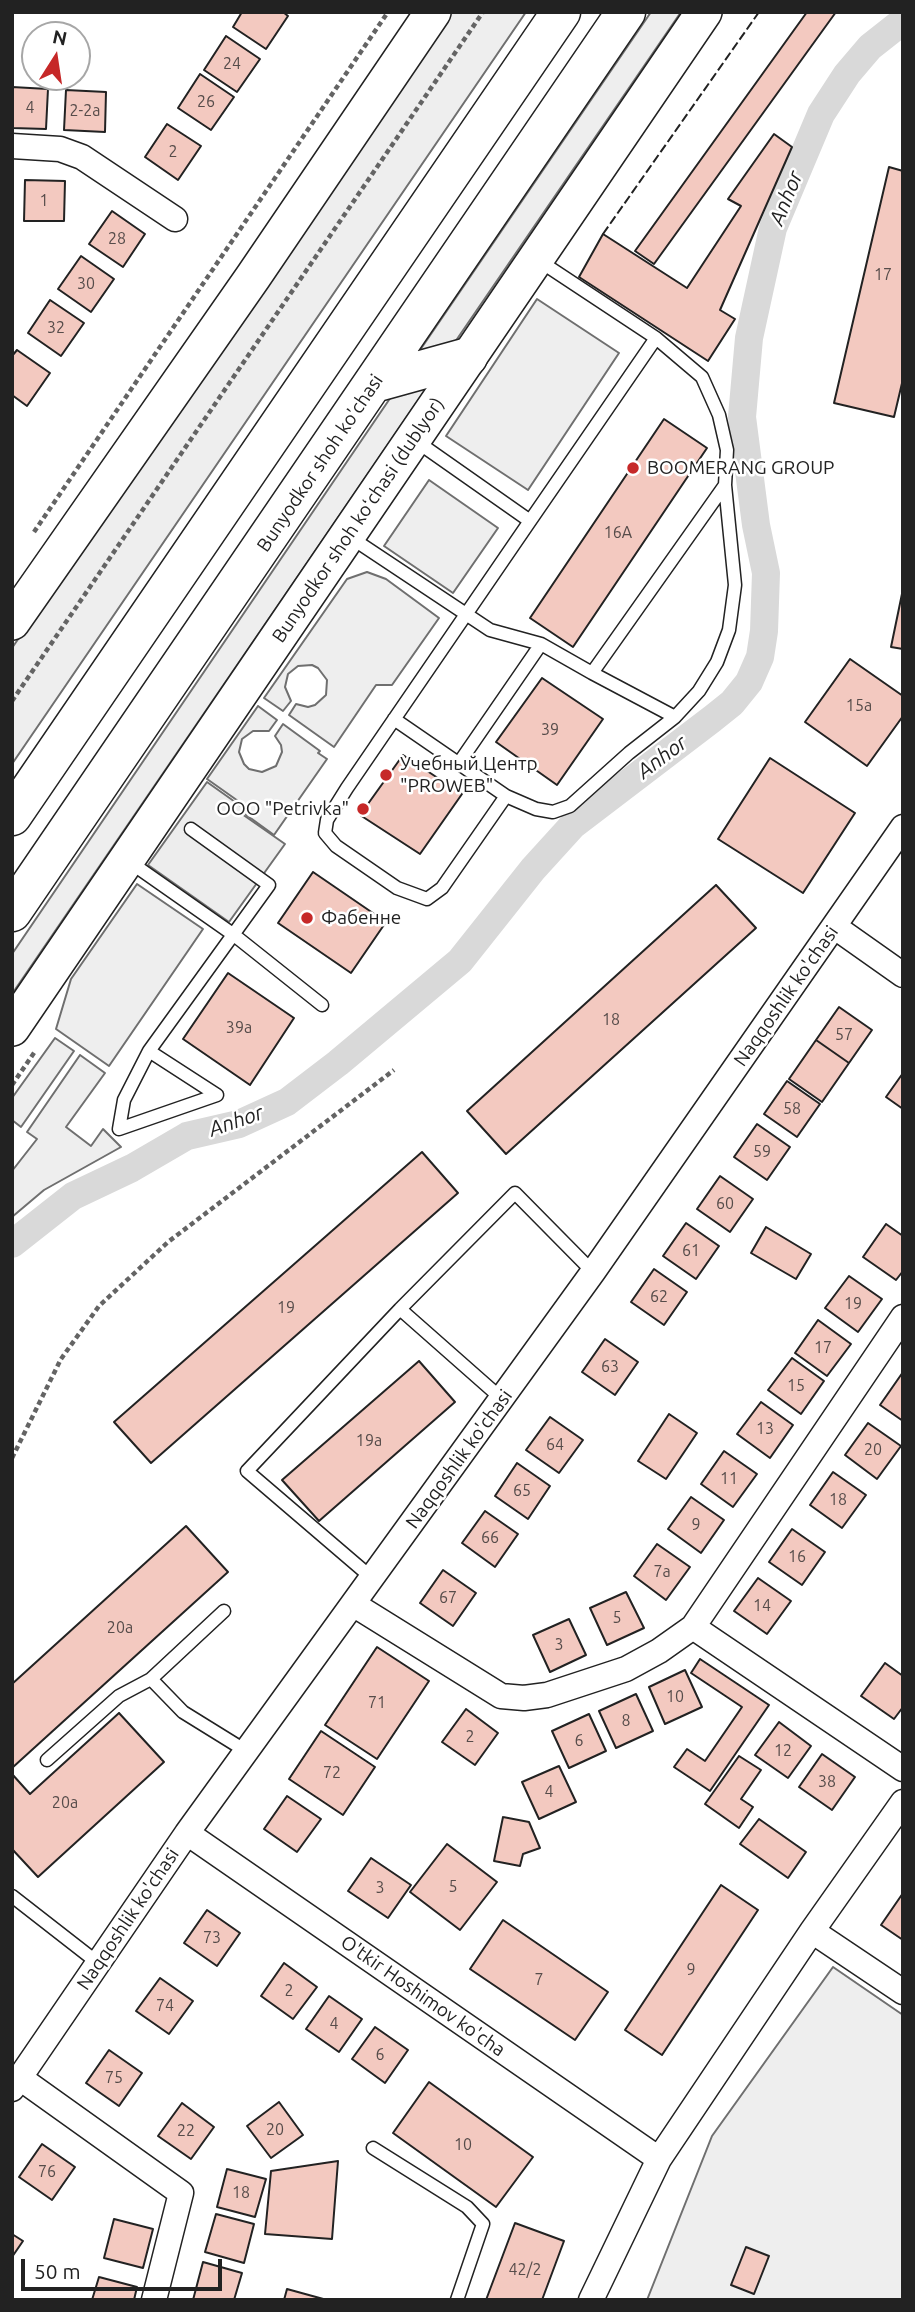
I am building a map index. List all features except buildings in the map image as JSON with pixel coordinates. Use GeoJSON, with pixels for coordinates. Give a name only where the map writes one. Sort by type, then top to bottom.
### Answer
{"type":"FeatureCollection","features":[{"type":"Feature","properties":{"kind":"main road"},"geometry":{"type":"LineString","coordinates":[[12,816],[561,12]]}},
{"type":"Feature","properties":{"kind":"main road","name":"Bunyodkor shoh ko'chasi"},"geometry":{"type":"LineString","coordinates":[[12,912],[626,12]]}},
{"type":"Feature","properties":{"kind":"main road"},"geometry":{"type":"LineString","coordinates":[[374,383],[468,356]]}},
{"type":"Feature","properties":{"kind":"street"},"geometry":{"type":"LineString","coordinates":[[12,622],[261,266],[433,12]]}},
{"type":"Feature","properties":{"kind":"street","name":"Bunyodkor shoh koʻchasi (dublyor)"},"geometry":{"type":"LineString","coordinates":[[12,1028],[704,12]]}},
{"type":"Feature","properties":{"kind":"street"},"geometry":{"type":"LineString","coordinates":[[12,146],[60,149],[82,157],[175,219]]}},
{"type":"Feature","properties":{"kind":"street","name":"Naqqoshlik ko'chasi"},"geometry":{"type":"LineString","coordinates":[[16,2084],[187,1833],[593,1272],[903,827]]}},
{"type":"Feature","properties":{"kind":"street"},"geometry":{"type":"LineString","coordinates":[[835,927],[903,975]]}},
{"type":"Feature","properties":{"kind":"street"},"geometry":{"type":"LineString","coordinates":[[353,1604],[501,1696],[524,1698],[547,1695],[626,1670],[693,1627],[903,1317]]}},
{"type":"Feature","properties":{"kind":"street"},"geometry":{"type":"LineString","coordinates":[[693,1627],[903,1769]]}},
{"type":"Feature","properties":{"kind":"street"},"geometry":{"type":"LineString","coordinates":[[591,2300],[659,2160],[812,1931],[903,1802]]}},
{"type":"Feature","properties":{"kind":"street","name":"O'tkir Hoshimov ko'cha"},"geometry":{"type":"LineString","coordinates":[[187,1833],[659,2160]]}},
{"type":"Feature","properties":{"kind":"street"},"geometry":{"type":"LineString","coordinates":[[812,1931],[903,1992]]}},
{"type":"Feature","properties":{"kind":"street"},"geometry":{"type":"LineString","coordinates":[[16,2084],[181,2193],[154,2300]]}},
{"type":"Feature","properties":{"kind":"lane"},"geometry":{"type":"LineString","coordinates":[[394,719],[506,796],[536,809],[553,812],[569,806],[675,717],[699,691],[717,662],[729,630],[735,585],[725,485],[726,450],[719,415],[702,376],[656,338],[535,257]]}},
{"type":"Feature","properties":{"kind":"lane"},"geometry":{"type":"LineString","coordinates":[[506,796],[442,888],[427,899],[397,888],[336,846],[325,833],[327,820],[394,719],[656,338]]}},
{"type":"Feature","properties":{"kind":"lane"},"geometry":{"type":"LineString","coordinates":[[413,439],[530,521]]}},
{"type":"Feature","properties":{"kind":"lane"},"geometry":{"type":"LineString","coordinates":[[592,673],[725,485]]}},
{"type":"Feature","properties":{"kind":"lane"},"geometry":{"type":"LineString","coordinates":[[348,535],[490,630],[541,644],[675,717]]}},
{"type":"Feature","properties":{"kind":"lane"},"geometry":{"type":"LineString","coordinates":[[459,763],[541,644]]}},
{"type":"Feature","properties":{"kind":"lane"},"geometry":{"type":"LineString","coordinates":[[149,1051],[217,1095],[119,1129],[124,1100],[149,1051],[269,885],[191,829]]}},
{"type":"Feature","properties":{"kind":"lane"},"geometry":{"type":"LineString","coordinates":[[127,860],[234,935],[322,1005]]}},
{"type":"Feature","properties":{"kind":"lane"},"geometry":{"type":"LineString","coordinates":[[372,1578],[247,1471],[400,1309],[515,1193],[593,1272]]}},
{"type":"Feature","properties":{"kind":"lane"},"geometry":{"type":"LineString","coordinates":[[400,1309],[502,1399]]}},
{"type":"Feature","properties":{"kind":"lane"},"geometry":{"type":"LineString","coordinates":[[47,1760],[119,1696],[150,1679],[224,1611]]}},
{"type":"Feature","properties":{"kind":"lane"},"geometry":{"type":"LineString","coordinates":[[150,1679],[183,1712],[246,1751]]}},
{"type":"Feature","properties":{"kind":"lane"},"geometry":{"type":"LineString","coordinates":[[12,1896],[98,1964]]}},
{"type":"Feature","properties":{"kind":"lane"},"geometry":{"type":"LineString","coordinates":[[373,2148],[467,2207],[483,2224],[457,2300]]}},
{"type":"Feature","properties":{"kind":"path"},"geometry":{"type":"LineString","coordinates":[[28,541],[388,12]]}},
{"type":"Feature","properties":{"kind":"path"},"geometry":{"type":"LineString","coordinates":[[12,701],[483,12]]}},
{"type":"Feature","properties":{"kind":"path"},"geometry":{"type":"LineString","coordinates":[[12,1458],[61,1359],[99,1306],[168,1242],[394,1070]]}},
{"type":"Feature","properties":{"kind":"shaded area"},"geometry":{"type":"Polygon","coordinates":[[[450,12],[526,12],[12,764],[12,648],[450,12]]]}},
{"type":"Feature","properties":{"kind":"shaded area"},"geometry":{"type":"Polygon","coordinates":[[[651,12],[681,12],[455,342],[418,353],[651,12]]]}},
{"type":"Feature","properties":{"kind":"shaded area"},"geometry":{"type":"Polygon","coordinates":[[[537,299],[619,353],[528,490],[446,436],[537,299]]]}},
{"type":"Feature","properties":{"kind":"shaded area"},"geometry":{"type":"Polygon","coordinates":[[[428,386],[12,994],[12,954],[393,394],[428,386]]]}},
{"type":"Feature","properties":{"kind":"shaded area"},"geometry":{"type":"Polygon","coordinates":[[[429,480],[498,528],[453,593],[384,546],[429,480]]]}},
{"type":"Feature","properties":{"kind":"shaded area"},"geometry":{"type":"Polygon","coordinates":[[[367,572],[386,579],[439,618],[392,685],[376,685],[334,747],[289,715],[296,704],[308,707],[315,705],[326,695],[327,680],[318,668],[312,665],[298,666],[288,674],[285,687],[291,701],[283,711],[264,698],[347,579],[367,572]]]}},
{"type":"Feature","properties":{"kind":"shaded area"},"geometry":{"type":"Polygon","coordinates":[[[258,706],[277,720],[269,731],[253,731],[242,739],[239,752],[249,769],[262,772],[276,766],[282,752],[275,736],[283,724],[327,759],[274,835],[245,814],[248,808],[207,779],[258,706]]]}},
{"type":"Feature","properties":{"kind":"shaded area"},"geometry":{"type":"Polygon","coordinates":[[[207,782],[245,809],[242,814],[285,844],[229,922],[148,865],[207,782]]]}},
{"type":"Feature","properties":{"kind":"shaded area"},"geometry":{"type":"Polygon","coordinates":[[[137,884],[203,929],[109,1066],[56,1029],[71,979],[137,884]]]}},
{"type":"Feature","properties":{"kind":"shaded area"},"geometry":{"type":"Polygon","coordinates":[[[55,1038],[74,1051],[21,1127],[12,1120],[12,1098],[55,1038]]]}},
{"type":"Feature","properties":{"kind":"shaded area"},"geometry":{"type":"Polygon","coordinates":[[[80,1055],[105,1073],[66,1127],[91,1146],[103,1129],[121,1147],[44,1190],[12,1217],[12,1171],[37,1139],[27,1132],[80,1055]]]}},
{"type":"Feature","properties":{"kind":"shaded area"},"geometry":{"type":"Polygon","coordinates":[[[833,1967],[903,2015],[903,2300],[647,2300],[712,2136],[833,1967]]]}},
{"type":"Feature","properties":{"kind":"waterway","name":"Anhor"},"geometry":{"type":"LineString","coordinates":[[12,1244],[73,1196],[132,1168],[187,1136],[239,1124],[287,1102],[460,961],[533,869],[573,825],[732,703],[749,682],[760,657],[764,631],[766,573],[756,525],[742,417],[749,338],[773,228],[821,114],[847,74],[870,47],[903,21]]}},
{"type":"Feature","properties":{"kind":"fence"},"geometry":{"type":"LineString","coordinates":[[603,234],[759,12]]}},
{"type":"Feature","properties":{"kind":"place","name":"BOOMERANG GROUP"},"geometry":{"type":"Point","coordinates":[633,468]}},
{"type":"Feature","properties":{"kind":"place","name":"Учебный Центр \"PROWEB\""},"geometry":{"type":"Point","coordinates":[386,775]}},
{"type":"Feature","properties":{"kind":"place","name":"ООО \"Petrivka\""},"geometry":{"type":"Point","coordinates":[363,809]}},
{"type":"Feature","properties":{"kind":"place","name":"Фабенне"},"geometry":{"type":"Point","coordinates":[307,918]}}]}
